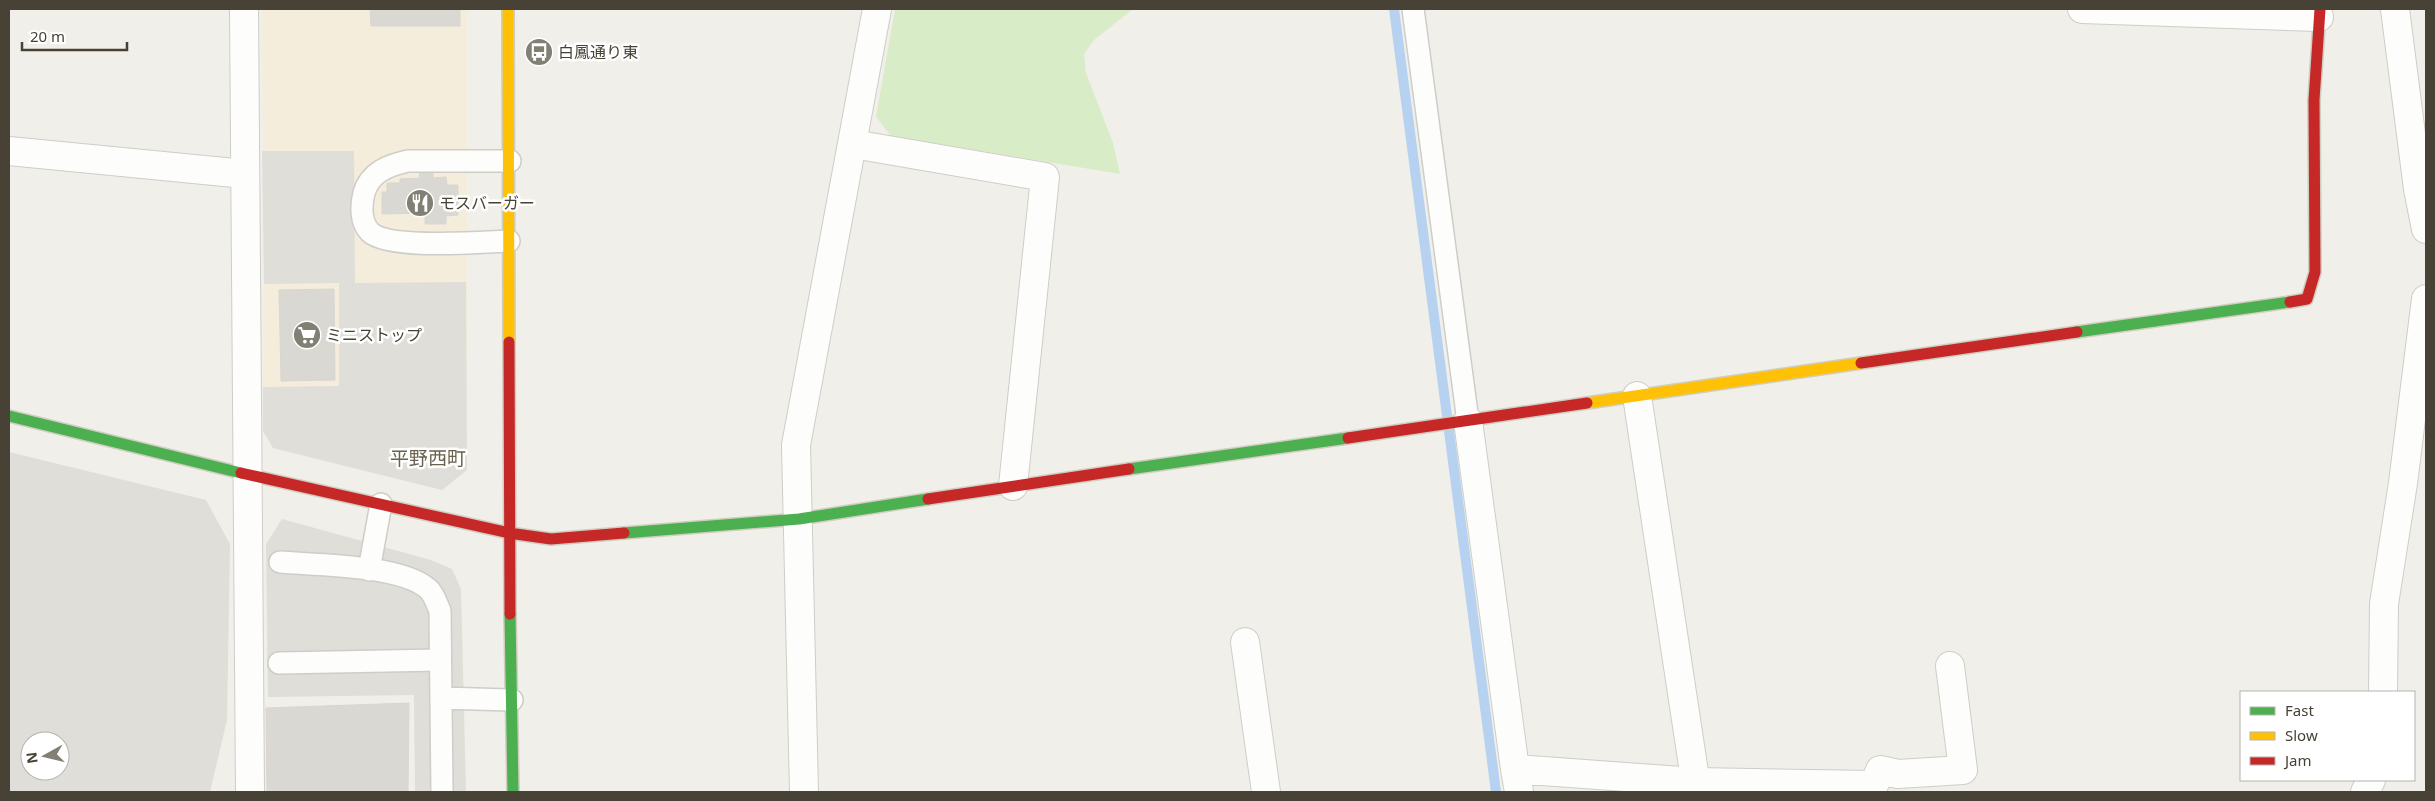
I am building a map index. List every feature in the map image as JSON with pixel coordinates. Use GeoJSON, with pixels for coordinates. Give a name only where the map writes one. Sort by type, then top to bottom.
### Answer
{"type":"FeatureCollection","features":[{"type":"Feature","properties":{"kind":"street"},"geometry":{"type":"LineString","coordinates":[[244,9],[246,474],[250,792]]}},
{"type":"Feature","properties":{"kind":"street"},"geometry":{"type":"LineString","coordinates":[[508,9],[510,161],[509,533],[513,792]]}},
{"type":"Feature","properties":{"kind":"street"},"geometry":{"type":"LineString","coordinates":[[804,792],[796,445],[853,144],[876,9]]}},
{"type":"Feature","properties":{"kind":"street"},"geometry":{"type":"LineString","coordinates":[[9,416],[246,474],[509,533],[551,538],[799,519],[1012,486],[2307,298],[2315,272],[2314,100],[2320,13],[2082,9]]}},
{"type":"Feature","properties":{"kind":"street"},"geometry":{"type":"LineString","coordinates":[[2395,9],[2418,189],[2426,229]]}},
{"type":"Feature","properties":{"kind":"street"},"geometry":{"type":"LineString","coordinates":[[853,144],[1045,177],[1012,486]]}},
{"type":"Feature","properties":{"kind":"street"},"geometry":{"type":"LineString","coordinates":[[9,151],[245,174]]}},
{"type":"Feature","properties":{"kind":"street"},"geometry":{"type":"LineString","coordinates":[[2383,691],[2384,604],[2403,483],[2426,299]]}},
{"type":"Feature","properties":{"kind":"street"},"geometry":{"type":"LineString","coordinates":[[1637,396],[1696,787]]}},
{"type":"Feature","properties":{"kind":"street"},"geometry":{"type":"LineString","coordinates":[[1468,421],[1517,780],[1696,787],[1874,785],[1880,770],[1898,774],[1963,770],[1950,666]]}},
{"type":"Feature","properties":{"kind":"street"},"geometry":{"type":"LineString","coordinates":[[1245,642],[1266,792]]}},
{"type":"Feature","properties":{"kind":"lane"},"geometry":{"type":"LineString","coordinates":[[1413,9],[1468,421]]}},
{"type":"Feature","properties":{"kind":"lane"},"geometry":{"type":"LineString","coordinates":[[509,241],[402,243],[383,239],[370,232],[363,220],[362,202],[367,185],[378,172],[392,165],[408,161],[510,161]]}},
{"type":"Feature","properties":{"kind":"lane"},"geometry":{"type":"LineString","coordinates":[[369,570],[381,504]]}},
{"type":"Feature","properties":{"kind":"lane"},"geometry":{"type":"LineString","coordinates":[[280,562],[369,570],[410,577],[429,588],[440,611],[442,792]]}},
{"type":"Feature","properties":{"kind":"lane"},"geometry":{"type":"LineString","coordinates":[[279,663],[440,660]]}},
{"type":"Feature","properties":{"kind":"lane"},"geometry":{"type":"LineString","coordinates":[[441,698],[512,700]]}},
{"type":"Feature","properties":{"kind":"shaded area"},"geometry":{"type":"Polygon","coordinates":[[[262,9],[467,9],[467,470],[442,490],[273,448],[263,431],[262,9]]]}},
{"type":"Feature","properties":{"kind":"shaded area"},"geometry":{"type":"Polygon","coordinates":[[[262,151],[354,151],[355,283],[466,282],[467,470],[442,490],[273,448],[263,431],[263,387],[339,386],[339,283],[264,284],[262,151]]]}},
{"type":"Feature","properties":{"kind":"shaded area"},"geometry":{"type":"Polygon","coordinates":[[[9,452],[206,500],[230,544],[227,720],[210,792],[9,792],[9,452]]]}},
{"type":"Feature","properties":{"kind":"shaded area"},"geometry":{"type":"Polygon","coordinates":[[[282,519],[431,560],[452,569],[461,589],[466,792],[415,792],[414,695],[268,697],[266,544],[282,519]]]}},
{"type":"Feature","properties":{"kind":"green space"},"geometry":{"type":"Polygon","coordinates":[[[895,9],[1133,9],[1094,40],[1084,54],[1086,73],[1113,143],[1120,174],[891,136],[876,117],[895,9]]]}},
{"type":"Feature","properties":{"kind":"building"},"geometry":{"type":"Polygon","coordinates":[[[370,9],[460,9],[460,26],[371,26],[370,9]]]}},
{"type":"Feature","properties":{"kind":"building","name":"モスバーガー"},"geometry":{"type":"Polygon","coordinates":[[[419,169],[433,169],[433,178],[446,177],[447,185],[458,185],[458,215],[446,216],[446,224],[425,224],[425,213],[382,214],[382,192],[387,192],[387,183],[400,183],[400,179],[420,178],[419,169]]]}},
{"type":"Feature","properties":{"kind":"building","name":"ミニストップ"},"geometry":{"type":"Polygon","coordinates":[[[334,289],[335,380],[281,381],[279,290],[334,289]]]}},
{"type":"Feature","properties":{"kind":"building"},"geometry":{"type":"Polygon","coordinates":[[[409,703],[408,792],[267,792],[266,708],[409,703]]]}},
{"type":"Feature","properties":{"kind":"waterway"},"geometry":{"type":"LineString","coordinates":[[1394,9],[1496,792]]}},
{"type":"Feature","properties":{"kind":"traffic: fast"},"geometry":{"type":"LineString","coordinates":[[2077,332],[2290,302]]}},
{"type":"Feature","properties":{"kind":"traffic: fast"},"geometry":{"type":"LineString","coordinates":[[9,416],[241,473]]}},
{"type":"Feature","properties":{"kind":"traffic: fast"},"geometry":{"type":"LineString","coordinates":[[1129,469],[1348,438]]}},
{"type":"Feature","properties":{"kind":"traffic: fast"},"geometry":{"type":"LineString","coordinates":[[624,533],[799,519],[928,499]]}},
{"type":"Feature","properties":{"kind":"traffic: fast"},"geometry":{"type":"LineString","coordinates":[[510,614],[513,792]]}},
{"type":"Feature","properties":{"kind":"traffic: slow"},"geometry":{"type":"LineString","coordinates":[[508,9],[509,342]]}},
{"type":"Feature","properties":{"kind":"traffic: slow"},"geometry":{"type":"LineString","coordinates":[[1587,403],[1861,363]]}},
{"type":"Feature","properties":{"kind":"traffic: jam"},"geometry":{"type":"LineString","coordinates":[[2290,302],[2307,299],[2315,272],[2314,100],[2320,9]]}},
{"type":"Feature","properties":{"kind":"traffic: jam"},"geometry":{"type":"LineString","coordinates":[[1861,363],[2077,332]]}},
{"type":"Feature","properties":{"kind":"traffic: jam"},"geometry":{"type":"LineString","coordinates":[[509,342],[510,614]]}},
{"type":"Feature","properties":{"kind":"traffic: jam"},"geometry":{"type":"LineString","coordinates":[[1348,438],[1587,403]]}},
{"type":"Feature","properties":{"kind":"traffic: jam"},"geometry":{"type":"LineString","coordinates":[[928,499],[1129,469]]}},
{"type":"Feature","properties":{"kind":"traffic: jam"},"geometry":{"type":"LineString","coordinates":[[241,473],[509,533],[551,539],[624,533]]}},
{"type":"Feature","properties":{"kind":"place","name":"白鳳通り東"},"geometry":{"type":"Point","coordinates":[539,52]}},
{"type":"Feature","properties":{"kind":"place","name":"モスバーガー"},"geometry":{"type":"Point","coordinates":[420,203]}},
{"type":"Feature","properties":{"kind":"place","name":"ミニストップ"},"geometry":{"type":"Point","coordinates":[307,335]}},
{"type":"Feature","properties":{"kind":"district","name":"平野西町"},"geometry":{"type":"Point","coordinates":[428,458]}}]}
